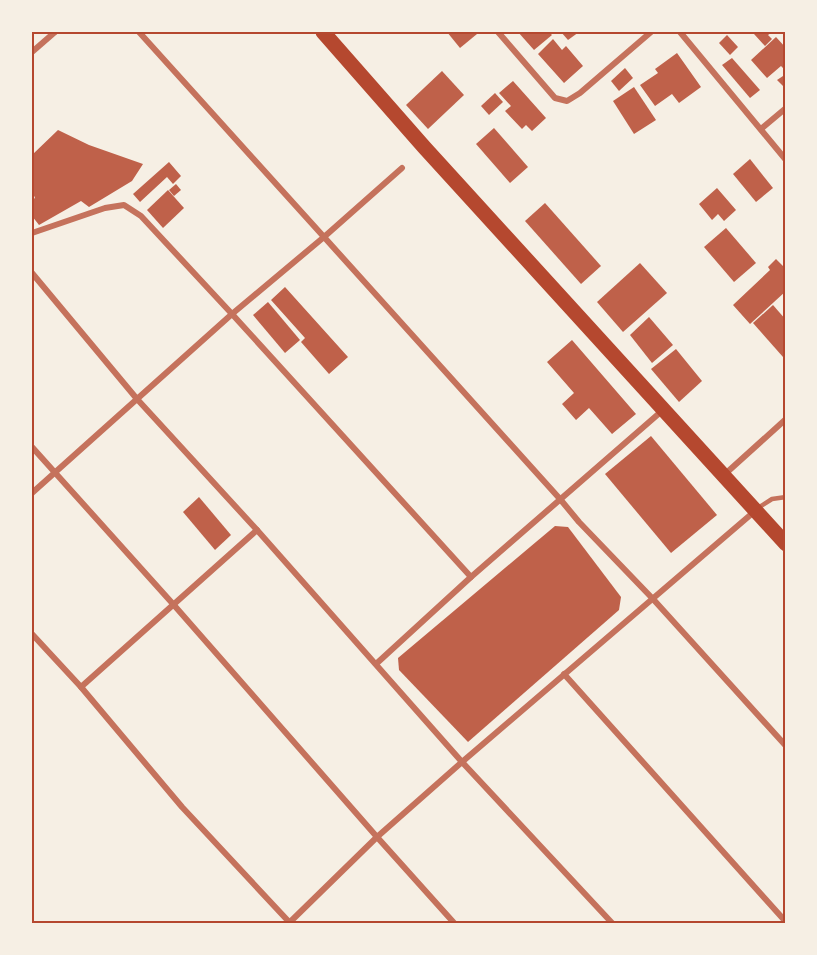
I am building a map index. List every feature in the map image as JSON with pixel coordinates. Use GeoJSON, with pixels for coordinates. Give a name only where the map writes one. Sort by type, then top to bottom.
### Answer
{"type":"FeatureCollection","features":[{"type":"Feature","properties":{"kind":"main road"},"geometry":{"type":"LineString","coordinates":[[322,32],[786,544]]}},
{"type":"Feature","properties":{"kind":"street"},"geometry":{"type":"LineString","coordinates":[[32,52],[55,32]]}},
{"type":"Feature","properties":{"kind":"street"},"geometry":{"type":"LineString","coordinates":[[139,32],[579,522],[653,599],[786,746]]}},
{"type":"Feature","properties":{"kind":"street"},"geometry":{"type":"LineString","coordinates":[[498,32],[555,98],[567,101],[580,93],[651,32]]}},
{"type":"Feature","properties":{"kind":"street"},"geometry":{"type":"LineString","coordinates":[[680,32],[786,160]]}},
{"type":"Feature","properties":{"kind":"street"},"geometry":{"type":"LineString","coordinates":[[761,129],[786,108]]}},
{"type":"Feature","properties":{"kind":"street"},"geometry":{"type":"LineString","coordinates":[[32,493],[232,314],[402,168]]}},
{"type":"Feature","properties":{"kind":"street"},"geometry":{"type":"LineString","coordinates":[[32,232],[105,208],[124,205],[141,216],[471,577]]}},
{"type":"Feature","properties":{"kind":"street"},"geometry":{"type":"LineString","coordinates":[[32,273],[137,399],[257,530],[462,762],[613,924]]}},
{"type":"Feature","properties":{"kind":"street"},"geometry":{"type":"LineString","coordinates":[[376,664],[471,577],[664,409]]}},
{"type":"Feature","properties":{"kind":"street"},"geometry":{"type":"LineString","coordinates":[[724,475],[786,419]]}},
{"type":"Feature","properties":{"kind":"street"},"geometry":{"type":"LineString","coordinates":[[32,447],[455,924]]}},
{"type":"Feature","properties":{"kind":"street"},"geometry":{"type":"LineString","coordinates":[[32,634],[81,687],[182,807],[290,923],[377,837],[755,510]]}},
{"type":"Feature","properties":{"kind":"street"},"geometry":{"type":"LineString","coordinates":[[81,687],[257,530]]}},
{"type":"Feature","properties":{"kind":"street"},"geometry":{"type":"LineString","coordinates":[[564,674],[786,922]]}},
{"type":"Feature","properties":{"kind":"lane"},"geometry":{"type":"LineString","coordinates":[[755,510],[772,500],[786,497]]}},
{"type":"Feature","properties":{"kind":"building"},"geometry":{"type":"Polygon","coordinates":[[[447,32],[475,32],[477,34],[460,48],[447,32]]]}},
{"type":"Feature","properties":{"kind":"building"},"geometry":{"type":"Polygon","coordinates":[[[518,32],[549,32],[552,35],[534,50],[518,32]]]}},
{"type":"Feature","properties":{"kind":"building"},"geometry":{"type":"Polygon","coordinates":[[[561,32],[579,32],[568,40],[561,32]]]}},
{"type":"Feature","properties":{"kind":"building"},"geometry":{"type":"Polygon","coordinates":[[[772,32],[768,35],[772,39],[765,46],[754,34],[772,32]]]}},
{"type":"Feature","properties":{"kind":"building"},"geometry":{"type":"Polygon","coordinates":[[[727,35],[738,47],[730,55],[719,43],[727,35]]]}},
{"type":"Feature","properties":{"kind":"building"},"geometry":{"type":"Polygon","coordinates":[[[776,37],[786,48],[786,67],[784,69],[781,66],[767,78],[751,60],[776,37]]]}},
{"type":"Feature","properties":{"kind":"building"},"geometry":{"type":"Polygon","coordinates":[[[553,39],[562,50],[566,46],[583,66],[564,83],[538,54],[553,39]]]}},
{"type":"Feature","properties":{"kind":"building"},"geometry":{"type":"Polygon","coordinates":[[[677,53],[701,87],[679,103],[672,94],[655,106],[640,85],[658,73],[655,69],[677,53]]]}},
{"type":"Feature","properties":{"kind":"building"},"geometry":{"type":"Polygon","coordinates":[[[732,58],[760,90],[750,98],[722,65],[732,58]]]}},
{"type":"Feature","properties":{"kind":"building"},"geometry":{"type":"Polygon","coordinates":[[[625,68],[633,78],[619,91],[611,81],[625,68]]]}},
{"type":"Feature","properties":{"kind":"building"},"geometry":{"type":"Polygon","coordinates":[[[442,71],[464,95],[428,129],[406,105],[442,71]]]}},
{"type":"Feature","properties":{"kind":"building"},"geometry":{"type":"Polygon","coordinates":[[[786,74],[786,89],[777,80],[786,74]]]}},
{"type":"Feature","properties":{"kind":"building"},"geometry":{"type":"Polygon","coordinates":[[[513,81],[546,118],[532,131],[526,125],[522,129],[505,111],[511,106],[499,93],[513,81]]]}},
{"type":"Feature","properties":{"kind":"building"},"geometry":{"type":"Polygon","coordinates":[[[634,87],[656,120],[634,134],[613,101],[634,87]]]}},
{"type":"Feature","properties":{"kind":"building"},"geometry":{"type":"Polygon","coordinates":[[[495,93],[503,102],[489,115],[481,106],[495,93]]]}},
{"type":"Feature","properties":{"kind":"building"},"geometry":{"type":"Polygon","coordinates":[[[494,128],[528,167],[510,183],[476,144],[494,128]]]}},
{"type":"Feature","properties":{"kind":"building"},"geometry":{"type":"Polygon","coordinates":[[[58,130],[89,145],[143,164],[132,181],[89,207],[81,201],[39,225],[32,216],[32,200],[35,198],[32,191],[32,155],[58,130]]]}},
{"type":"Feature","properties":{"kind":"building"},"geometry":{"type":"Polygon","coordinates":[[[750,159],[773,188],[756,202],[733,174],[750,159]]]}},
{"type":"Feature","properties":{"kind":"building"},"geometry":{"type":"Polygon","coordinates":[[[169,162],[181,176],[173,184],[167,177],[140,202],[133,194],[169,162]]]}},
{"type":"Feature","properties":{"kind":"building"},"geometry":{"type":"Polygon","coordinates":[[[176,184],[181,190],[174,196],[169,190],[176,184]]]}},
{"type":"Feature","properties":{"kind":"building"},"geometry":{"type":"Polygon","coordinates":[[[717,188],[736,210],[724,221],[718,214],[712,220],[699,204],[717,188]]]}},
{"type":"Feature","properties":{"kind":"building"},"geometry":{"type":"Polygon","coordinates":[[[168,190],[184,208],[163,228],[147,210],[168,190]]]}},
{"type":"Feature","properties":{"kind":"building"},"geometry":{"type":"Polygon","coordinates":[[[545,203],[601,266],[581,284],[525,221],[545,203]]]}},
{"type":"Feature","properties":{"kind":"building"},"geometry":{"type":"Polygon","coordinates":[[[726,228],[756,263],[734,282],[704,247],[726,228]]]}},
{"type":"Feature","properties":{"kind":"building"},"geometry":{"type":"Polygon","coordinates":[[[776,259],[786,269],[786,291],[750,324],[733,305],[770,270],[768,267],[776,259]]]}},
{"type":"Feature","properties":{"kind":"building"},"geometry":{"type":"Polygon","coordinates":[[[640,263],[667,293],[623,332],[597,302],[640,263]]]}},
{"type":"Feature","properties":{"kind":"building"},"geometry":{"type":"Polygon","coordinates":[[[285,287],[348,357],[329,374],[301,342],[305,338],[271,300],[285,287]]]}},
{"type":"Feature","properties":{"kind":"building"},"geometry":{"type":"Polygon","coordinates":[[[268,302],[300,340],[285,353],[253,315],[268,302]]]}},
{"type":"Feature","properties":{"kind":"building"},"geometry":{"type":"Polygon","coordinates":[[[773,305],[786,320],[786,355],[783,357],[753,323],[773,305]]]}},
{"type":"Feature","properties":{"kind":"building"},"geometry":{"type":"Polygon","coordinates":[[[649,317],[673,345],[652,363],[630,335],[649,317]]]}},
{"type":"Feature","properties":{"kind":"building"},"geometry":{"type":"Polygon","coordinates":[[[572,340],[636,414],[612,434],[589,408],[576,420],[562,404],[574,393],[547,362],[572,340]]]}},
{"type":"Feature","properties":{"kind":"building"},"geometry":{"type":"Polygon","coordinates":[[[676,349],[702,381],[679,402],[651,369],[676,349]]]}},
{"type":"Feature","properties":{"kind":"building"},"geometry":{"type":"Polygon","coordinates":[[[651,436],[717,515],[671,553],[605,474],[651,436]]]}},
{"type":"Feature","properties":{"kind":"building"},"geometry":{"type":"Polygon","coordinates":[[[199,497],[231,535],[215,550],[183,512],[199,497]]]}},
{"type":"Feature","properties":{"kind":"building"},"geometry":{"type":"Polygon","coordinates":[[[555,526],[568,527],[621,597],[619,610],[468,742],[399,670],[398,658],[555,526]]]}}]}
